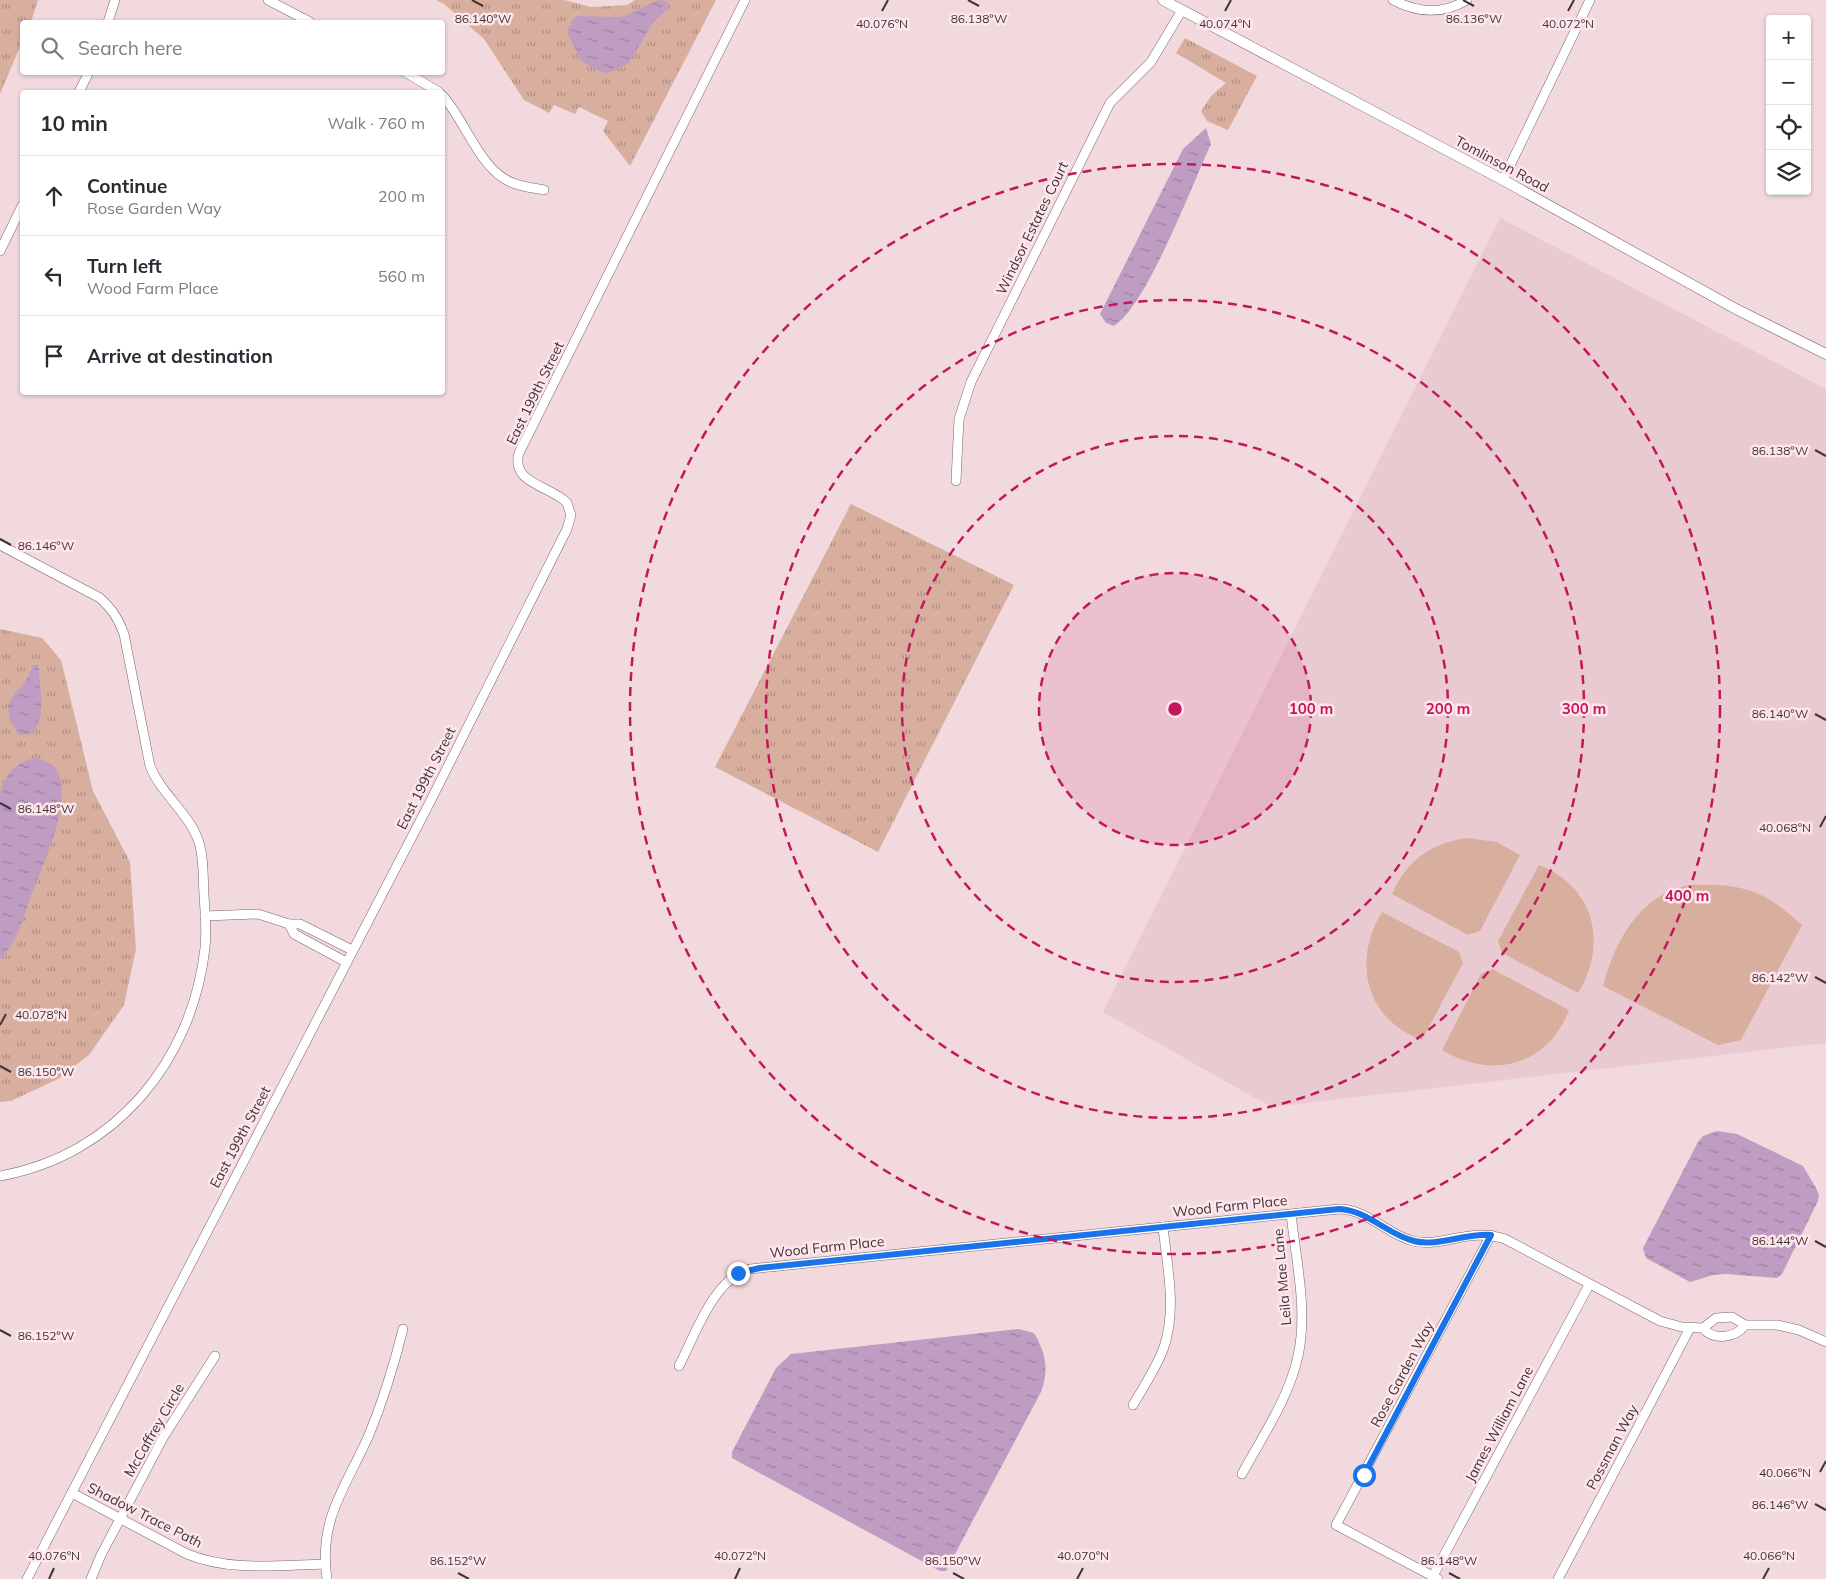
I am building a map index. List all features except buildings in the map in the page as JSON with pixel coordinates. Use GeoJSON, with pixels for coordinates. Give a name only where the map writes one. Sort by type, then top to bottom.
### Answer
{"type":"FeatureCollection","features":[{"type":"Feature","properties":{"kind":"street"},"geometry":{"type":"LineString","coordinates":[[109,20],[115,0]]}},
{"type":"Feature","properties":{"kind":"street"},"geometry":{"type":"LineString","coordinates":[[268,0],[306,20]]}},
{"type":"Feature","properties":{"kind":"street","name":"East 199th Street"},"geometry":{"type":"LineString","coordinates":[[27,1579],[567,529],[571,515],[567,503],[524,477],[518,465],[520,453],[745,0]]}},
{"type":"Feature","properties":{"kind":"street","name":"Tomlinson Road"},"geometry":{"type":"LineString","coordinates":[[1163,0],[1503,180],[1736,309],[1826,354]]}},
{"type":"Feature","properties":{"kind":"street"},"geometry":{"type":"LineString","coordinates":[[1393,0],[1418,10],[1434,12],[1448,9],[1467,0]]}},
{"type":"Feature","properties":{"kind":"street"},"geometry":{"type":"LineString","coordinates":[[1503,180],[1590,0]]}},
{"type":"Feature","properties":{"kind":"street","name":"Windsor Estates Court"},"geometry":{"type":"LineString","coordinates":[[956,481],[959,419],[971,382],[1110,103],[1151,62],[1182,10]]}},
{"type":"Feature","properties":{"kind":"street"},"geometry":{"type":"LineString","coordinates":[[80,90],[88,75]]}},
{"type":"Feature","properties":{"kind":"street"},"geometry":{"type":"LineString","coordinates":[[410,75],[436,90]]}},
{"type":"Feature","properties":{"kind":"street"},"geometry":{"type":"LineString","coordinates":[[445,99],[456,112],[492,170],[512,183],[544,190]]}},
{"type":"Feature","properties":{"kind":"street"},"geometry":{"type":"LineString","coordinates":[[0,252],[20,210]]}},
{"type":"Feature","properties":{"kind":"street"},"geometry":{"type":"LineString","coordinates":[[0,545],[100,598],[112,608],[119,620],[124,634],[150,766],[155,777],[192,826],[200,847],[206,916],[206,946],[195,1001],[182,1036],[153,1084],[115,1123],[74,1151],[46,1164],[0,1176]]}},
{"type":"Feature","properties":{"kind":"street"},"geometry":{"type":"LineString","coordinates":[[206,916],[258,914],[289,924],[300,924],[352,950]]}},
{"type":"Feature","properties":{"kind":"street"},"geometry":{"type":"LineString","coordinates":[[289,924],[294,934],[346,962]]}},
{"type":"Feature","properties":{"kind":"street","name":"Wood Farm Place"},"geometry":{"type":"LineString","coordinates":[[679,1366],[717,1293],[732,1276],[743,1271],[1346,1209],[1404,1238],[1421,1243],[1470,1235],[1491,1235],[1505,1239],[1660,1321],[1690,1328],[1703,1328],[1710,1334],[1726,1336],[1738,1333],[1745,1325]]}},
{"type":"Feature","properties":{"kind":"street","name":"Leila Mae Lane"},"geometry":{"type":"LineString","coordinates":[[1242,1474],[1286,1392],[1299,1354],[1301,1312],[1290,1214]]}},
{"type":"Feature","properties":{"kind":"street"},"geometry":{"type":"LineString","coordinates":[[1133,1406],[1161,1355],[1169,1326],[1170,1298],[1163,1227]]}},
{"type":"Feature","properties":{"kind":"street","name":"Rose Garden Way"},"geometry":{"type":"LineString","coordinates":[[1436,1578],[1336,1525],[1491,1235]]}},
{"type":"Feature","properties":{"kind":"street","name":"James William Lane"},"geometry":{"type":"LineString","coordinates":[[1436,1578],[1589,1285]]}},
{"type":"Feature","properties":{"kind":"street","name":"Wood Farm Place"},"geometry":{"type":"LineString","coordinates":[[1703,1328],[1710,1320],[1721,1317],[1739,1319],[1745,1325],[1791,1328],[1826,1342]]}},
{"type":"Feature","properties":{"kind":"street","name":"Possman Way"},"geometry":{"type":"LineString","coordinates":[[1558,1579],[1690,1328]]}},
{"type":"Feature","properties":{"kind":"street"},"geometry":{"type":"LineString","coordinates":[[327,1579],[326,1564],[330,1517],[369,1434],[395,1360],[403,1329]]}},
{"type":"Feature","properties":{"kind":"street","name":"McCaffrey Circle"},"geometry":{"type":"LineString","coordinates":[[91,1579],[164,1436],[215,1356]]}},
{"type":"Feature","properties":{"kind":"street","name":"Shadow Trace Path"},"geometry":{"type":"LineString","coordinates":[[72,1494],[187,1554],[210,1562],[252,1566],[326,1564]]}},
{"type":"Feature","properties":{"kind":"shaded area"},"geometry":{"type":"Polygon","coordinates":[[[1500,218],[1826,389],[1826,1043],[1271,1107],[1103,1012],[1500,218]]]}},
{"type":"Feature","properties":{"kind":"green space"},"geometry":{"type":"Polygon","coordinates":[[[0,0],[38,0],[32,20],[20,20],[20,47],[0,94],[0,0]]]}},
{"type":"Feature","properties":{"kind":"green space"},"geometry":{"type":"Polygon","coordinates":[[[436,0],[564,0],[591,7],[627,5],[635,0],[716,0],[630,166],[603,131],[608,121],[579,107],[575,114],[554,105],[549,113],[524,100],[484,39],[444,4],[436,0]]]}},
{"type":"Feature","properties":{"kind":"green space"},"geometry":{"type":"Polygon","coordinates":[[[1185,38],[1257,76],[1228,130],[1207,121],[1201,111],[1212,95],[1226,83],[1176,53],[1185,38]]]}},
{"type":"Feature","properties":{"kind":"green space"},"geometry":{"type":"Polygon","coordinates":[[[851,504],[1014,585],[878,852],[715,767],[851,504]]]}},
{"type":"Feature","properties":{"kind":"green space"},"geometry":{"type":"Polygon","coordinates":[[[0,629],[42,638],[61,660],[93,791],[130,862],[136,949],[124,1005],[89,1055],[58,1079],[11,1101],[0,1102],[0,629]]]}},
{"type":"Feature","properties":{"kind":"green space"},"geometry":{"type":"Polygon","coordinates":[[[1467,838],[1497,842],[1520,855],[1480,931],[1468,935],[1392,894],[1405,872],[1421,855],[1442,844],[1467,838]]]}},
{"type":"Feature","properties":{"kind":"green space"},"geometry":{"type":"Polygon","coordinates":[[[1539,865],[1558,875],[1573,887],[1584,902],[1591,919],[1594,937],[1592,955],[1587,974],[1578,993],[1502,953],[1498,941],[1539,865]]]}},
{"type":"Feature","properties":{"kind":"green space"},"geometry":{"type":"Polygon","coordinates":[[[1689,885],[1737,887],[1750,891],[1775,903],[1802,925],[1741,1040],[1718,1045],[1603,986],[1614,953],[1622,937],[1643,909],[1656,898],[1672,890],[1689,885]]]}},
{"type":"Feature","properties":{"kind":"green space"},"geometry":{"type":"Polygon","coordinates":[[[1382,912],[1459,952],[1463,963],[1422,1040],[1403,1030],[1387,1018],[1376,1003],[1369,986],[1366,968],[1368,950],[1373,931],[1382,912]]]}},
{"type":"Feature","properties":{"kind":"green space"},"geometry":{"type":"Polygon","coordinates":[[[1492,969],[1569,1010],[1560,1029],[1547,1044],[1533,1055],[1516,1062],[1498,1065],[1480,1064],[1461,1059],[1442,1050],[1481,974],[1492,969]]]}},
{"type":"Feature","properties":{"kind":"water"},"geometry":{"type":"Polygon","coordinates":[[[658,0],[669,2],[667,10],[654,21],[629,63],[609,73],[601,72],[581,61],[567,32],[572,20],[576,16],[622,17],[658,0]]]}},
{"type":"Feature","properties":{"kind":"water"},"geometry":{"type":"Polygon","coordinates":[[[1206,128],[1211,144],[1181,214],[1154,270],[1127,314],[1114,326],[1106,323],[1100,314],[1183,149],[1206,128]]]}},
{"type":"Feature","properties":{"kind":"water"},"geometry":{"type":"Polygon","coordinates":[[[33,665],[38,665],[39,669],[41,713],[36,728],[30,734],[19,735],[10,720],[8,705],[26,681],[33,665]]]}},
{"type":"Feature","properties":{"kind":"water"},"geometry":{"type":"Polygon","coordinates":[[[34,758],[51,765],[60,779],[62,798],[51,843],[19,931],[0,960],[0,793],[5,780],[12,770],[21,763],[34,758]]]}},
{"type":"Feature","properties":{"kind":"water"},"geometry":{"type":"Polygon","coordinates":[[[1717,1131],[1737,1134],[1803,1166],[1819,1195],[1818,1201],[1782,1274],[1777,1278],[1726,1274],[1713,1275],[1690,1282],[1646,1258],[1643,1248],[1698,1142],[1703,1136],[1717,1131]]]}},
{"type":"Feature","properties":{"kind":"water"},"geometry":{"type":"Polygon","coordinates":[[[1019,1329],[1034,1333],[1044,1355],[1045,1376],[1041,1392],[946,1571],[940,1571],[732,1458],[732,1452],[776,1368],[791,1354],[1019,1329]]]}},
{"type":"Feature","properties":{"kind":"route"},"geometry":{"type":"LineString","coordinates":[[738,1273],[750,1269],[1339,1209],[1354,1211],[1404,1238],[1421,1243],[1470,1235],[1491,1235],[1364,1475]]}}]}
